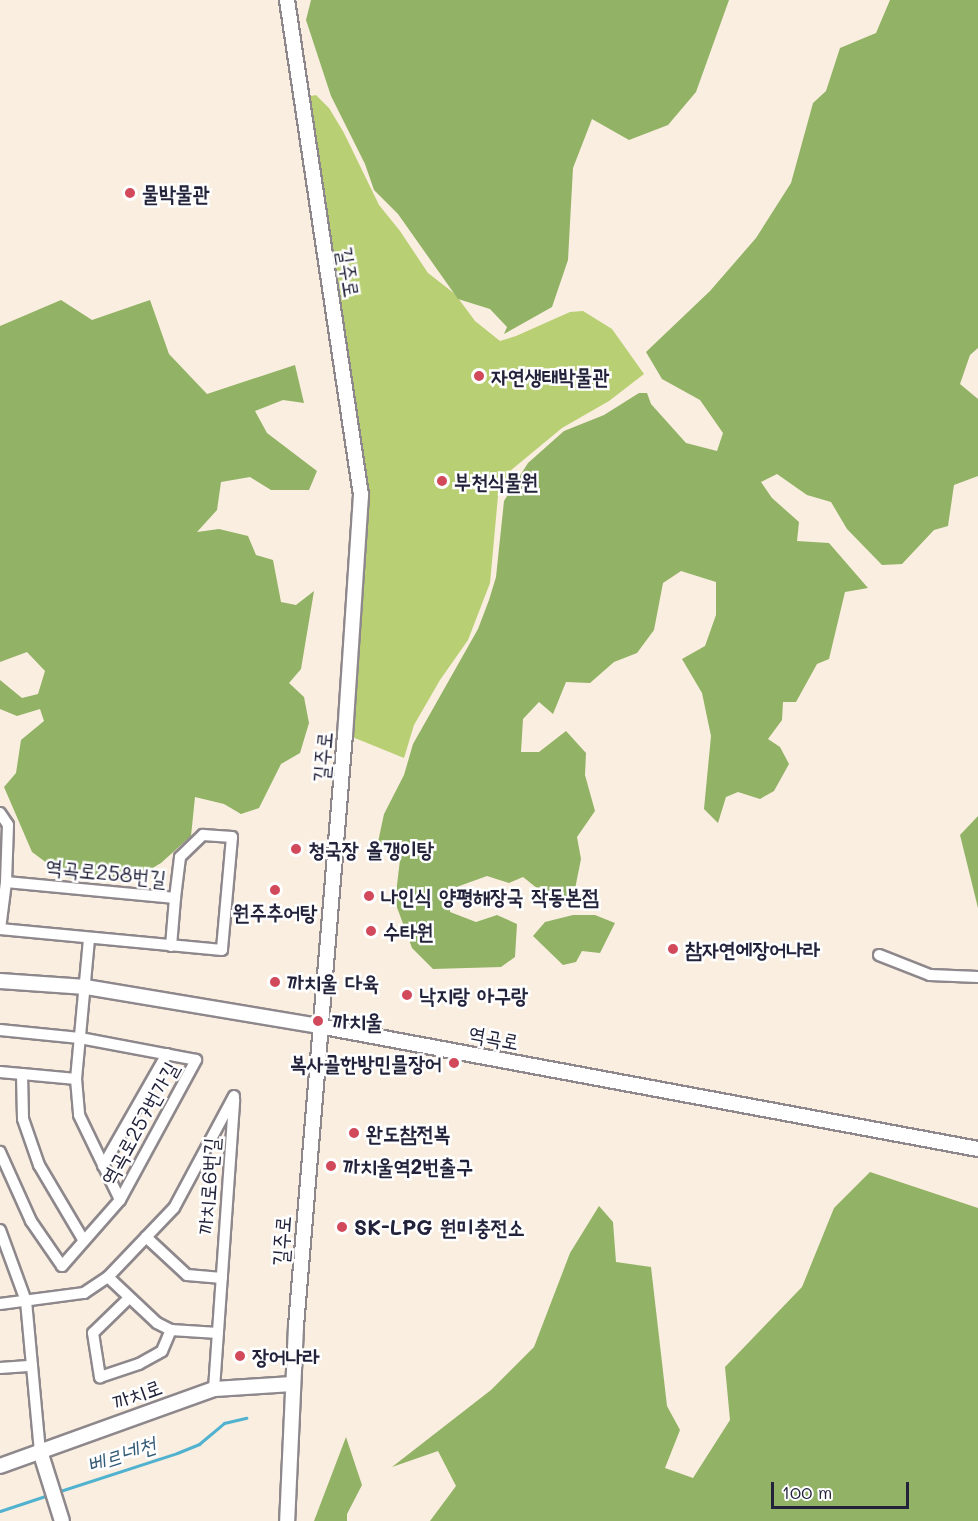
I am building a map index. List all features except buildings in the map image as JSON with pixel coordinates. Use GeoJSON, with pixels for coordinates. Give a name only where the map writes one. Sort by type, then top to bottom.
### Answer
{"type":"FeatureCollection","features":[{"type":"Feature","properties":{"kind":"street","name":"길주로"},"geometry":{"type":"LineString","coordinates":[[287,0],[361,495],[345,734],[319,1026],[293,1384],[287,1521]]}},
{"type":"Feature","properties":{"kind":"street"},"geometry":{"type":"LineString","coordinates":[[0,813],[8,825],[6,882],[0,929]]}},
{"type":"Feature","properties":{"kind":"street","name":"역곡로258번길"},"geometry":{"type":"LineString","coordinates":[[0,929],[222,950],[232,837],[203,835],[180,857],[175,898],[6,882]]}},
{"type":"Feature","properties":{"kind":"street"},"geometry":{"type":"LineString","coordinates":[[171,946],[175,898]]}},
{"type":"Feature","properties":{"kind":"street"},"geometry":{"type":"LineString","coordinates":[[89,939],[76,1079],[79,1115],[120,1200]]}},
{"type":"Feature","properties":{"kind":"street"},"geometry":{"type":"LineString","coordinates":[[879,955],[930,975],[978,977]]}},
{"type":"Feature","properties":{"kind":"street","name":"역곡로"},"geometry":{"type":"LineString","coordinates":[[0,981],[86,987],[319,1026],[978,1149]]}},
{"type":"Feature","properties":{"kind":"street","name":"역곡로257번가길"},"geometry":{"type":"LineString","coordinates":[[0,1030],[80,1038],[196,1060],[120,1200],[62,1266],[31,1221],[0,1152]]}},
{"type":"Feature","properties":{"kind":"street"},"geometry":{"type":"LineString","coordinates":[[103,1166],[167,1054]]}},
{"type":"Feature","properties":{"kind":"street"},"geometry":{"type":"LineString","coordinates":[[0,1072],[76,1079]]}},
{"type":"Feature","properties":{"kind":"street"},"geometry":{"type":"LineString","coordinates":[[22,1074],[23,1119],[39,1165],[84,1241]]}},
{"type":"Feature","properties":{"kind":"street","name":"까치로6번길"},"geometry":{"type":"LineString","coordinates":[[146,1237],[174,1208],[234,1096],[214,1389]]}},
{"type":"Feature","properties":{"kind":"street"},"geometry":{"type":"LineString","coordinates":[[0,1230],[26,1302],[39,1451],[61,1520]]}},
{"type":"Feature","properties":{"kind":"street"},"geometry":{"type":"LineString","coordinates":[[0,1304],[84,1293],[108,1277],[146,1237],[187,1275],[222,1278]]}},
{"type":"Feature","properties":{"kind":"street"},"geometry":{"type":"LineString","coordinates":[[108,1277],[158,1323],[171,1330],[218,1333]]}},
{"type":"Feature","properties":{"kind":"street"},"geometry":{"type":"LineString","coordinates":[[129,1298],[93,1333],[100,1377],[139,1364],[162,1351],[171,1330]]}},
{"type":"Feature","properties":{"kind":"street"},"geometry":{"type":"LineString","coordinates":[[0,1368],[32,1366]]}},
{"type":"Feature","properties":{"kind":"street","name":"까치로"},"geometry":{"type":"LineString","coordinates":[[0,1466],[214,1389],[293,1384]]}},
{"type":"Feature","properties":{"kind":"green space"},"geometry":{"type":"Polygon","coordinates":[[[311,0],[729,0],[696,92],[668,125],[629,140],[592,119],[573,168],[568,260],[552,307],[504,334],[507,327],[490,309],[458,299],[398,214],[374,190],[365,164],[331,96],[306,20],[311,0]]]}},
{"type":"Feature","properties":{"kind":"green space"},"geometry":{"type":"Polygon","coordinates":[[[890,0],[978,0],[978,348],[970,355],[960,384],[978,399],[978,476],[954,485],[948,526],[934,530],[902,564],[882,565],[847,529],[831,502],[807,495],[777,474],[761,482],[772,498],[799,522],[797,541],[829,543],[868,588],[845,592],[829,659],[817,664],[796,702],[783,702],[782,720],[768,739],[780,747],[789,764],[774,791],[760,799],[738,792],[726,797],[718,823],[704,809],[711,736],[702,693],[682,659],[705,646],[716,615],[716,582],[681,571],[663,583],[654,630],[637,653],[614,662],[590,683],[566,682],[553,714],[539,702],[523,719],[521,752],[539,752],[566,731],[586,753],[585,775],[595,811],[577,837],[581,859],[574,894],[557,904],[523,877],[509,883],[487,876],[451,889],[450,912],[476,922],[497,915],[517,924],[515,957],[501,967],[433,969],[412,948],[395,902],[401,851],[398,843],[387,851],[378,842],[384,814],[404,775],[413,744],[478,629],[489,600],[496,577],[504,501],[528,463],[564,431],[604,415],[639,393],[647,393],[651,404],[686,443],[717,451],[723,433],[700,400],[662,379],[646,352],[710,291],[756,238],[791,183],[813,103],[826,91],[840,48],[876,33],[890,0]]]}},
{"type":"Feature","properties":{"kind":"green space"},"geometry":{"type":"Polygon","coordinates":[[[316,95],[329,108],[344,133],[379,205],[400,231],[428,273],[455,294],[475,321],[500,341],[570,312],[583,311],[612,329],[644,374],[609,401],[562,428],[510,471],[498,496],[490,583],[468,640],[440,680],[414,725],[404,758],[345,734],[361,495],[302,98],[316,95]]]}},
{"type":"Feature","properties":{"kind":"green space"},"geometry":{"type":"Polygon","coordinates":[[[61,300],[92,320],[150,300],[169,354],[207,394],[295,365],[304,403],[283,400],[255,411],[267,433],[317,471],[309,490],[271,490],[250,477],[221,482],[217,510],[197,532],[219,529],[248,536],[256,555],[273,560],[281,602],[296,605],[314,591],[301,669],[289,683],[304,697],[309,723],[300,753],[281,764],[259,808],[241,814],[224,804],[195,797],[191,836],[161,863],[129,882],[67,878],[32,852],[4,787],[16,773],[21,740],[44,721],[40,709],[17,716],[0,709],[0,680],[22,698],[38,694],[45,671],[27,652],[0,662],[0,326],[61,300]]]}},
{"type":"Feature","properties":{"kind":"green space"},"geometry":{"type":"Polygon","coordinates":[[[978,816],[978,908],[960,835],[978,816]]]}},
{"type":"Feature","properties":{"kind":"green space"},"geometry":{"type":"Polygon","coordinates":[[[573,915],[595,915],[615,923],[600,953],[582,951],[576,962],[563,965],[533,936],[545,922],[573,915]]]}},
{"type":"Feature","properties":{"kind":"green space"},"geometry":{"type":"Polygon","coordinates":[[[870,1172],[978,1208],[978,1521],[430,1521],[456,1486],[438,1451],[392,1467],[491,1390],[534,1347],[570,1253],[599,1206],[613,1222],[616,1262],[651,1267],[667,1406],[680,1430],[665,1468],[693,1478],[730,1420],[725,1367],[802,1287],[834,1208],[870,1172]]]}},
{"type":"Feature","properties":{"kind":"green space"},"geometry":{"type":"Polygon","coordinates":[[[346,1437],[362,1485],[347,1514],[347,1521],[314,1521],[346,1437]]]}},
{"type":"Feature","properties":{"kind":"waterway","name":"베르네천"},"geometry":{"type":"LineString","coordinates":[[57,1492],[177,1453],[199,1444],[224,1423],[246,1418]]}},
{"type":"Feature","properties":{"kind":"waterway","name":"베르네천"},"geometry":{"type":"LineString","coordinates":[[0,1511],[51,1494]]}},
{"type":"Feature","properties":{"kind":"place","name":"물박물관"},"geometry":{"type":"Point","coordinates":[130,193]}},
{"type":"Feature","properties":{"kind":"place","name":"자연생태박물관"},"geometry":{"type":"Point","coordinates":[479,376]}},
{"type":"Feature","properties":{"kind":"place","name":"부천식물원"},"geometry":{"type":"Point","coordinates":[442,481]}},
{"type":"Feature","properties":{"kind":"place","name":"청국장 올갱이탕"},"geometry":{"type":"Point","coordinates":[296,849]}},
{"type":"Feature","properties":{"kind":"place","name":"원주추어탕"},"geometry":{"type":"Point","coordinates":[275,890]}},
{"type":"Feature","properties":{"kind":"place","name":"나인식 양평해장국 작동본점"},"geometry":{"type":"Point","coordinates":[369,896]}},
{"type":"Feature","properties":{"kind":"place","name":"수타원"},"geometry":{"type":"Point","coordinates":[371,931]}},
{"type":"Feature","properties":{"kind":"place","name":"참자연에장어나라"},"geometry":{"type":"Point","coordinates":[673,949]}},
{"type":"Feature","properties":{"kind":"place","name":"까치울 다육"},"geometry":{"type":"Point","coordinates":[275,982]}},
{"type":"Feature","properties":{"kind":"place","name":"낙지랑 아구랑"},"geometry":{"type":"Point","coordinates":[407,995]}},
{"type":"Feature","properties":{"kind":"place","name":"까치울"},"geometry":{"type":"Point","coordinates":[318,1021]}},
{"type":"Feature","properties":{"kind":"place","name":"복사골한방민믈장어"},"geometry":{"type":"Point","coordinates":[454,1063]}},
{"type":"Feature","properties":{"kind":"place","name":"완도참전복"},"geometry":{"type":"Point","coordinates":[354,1133]}},
{"type":"Feature","properties":{"kind":"place","name":"까치울역2번출구"},"geometry":{"type":"Point","coordinates":[331,1166]}},
{"type":"Feature","properties":{"kind":"place","name":"SK-LPG 원미충전소"},"geometry":{"type":"Point","coordinates":[342,1227]}},
{"type":"Feature","properties":{"kind":"place","name":"장어나라"},"geometry":{"type":"Point","coordinates":[240,1356]}}]}
